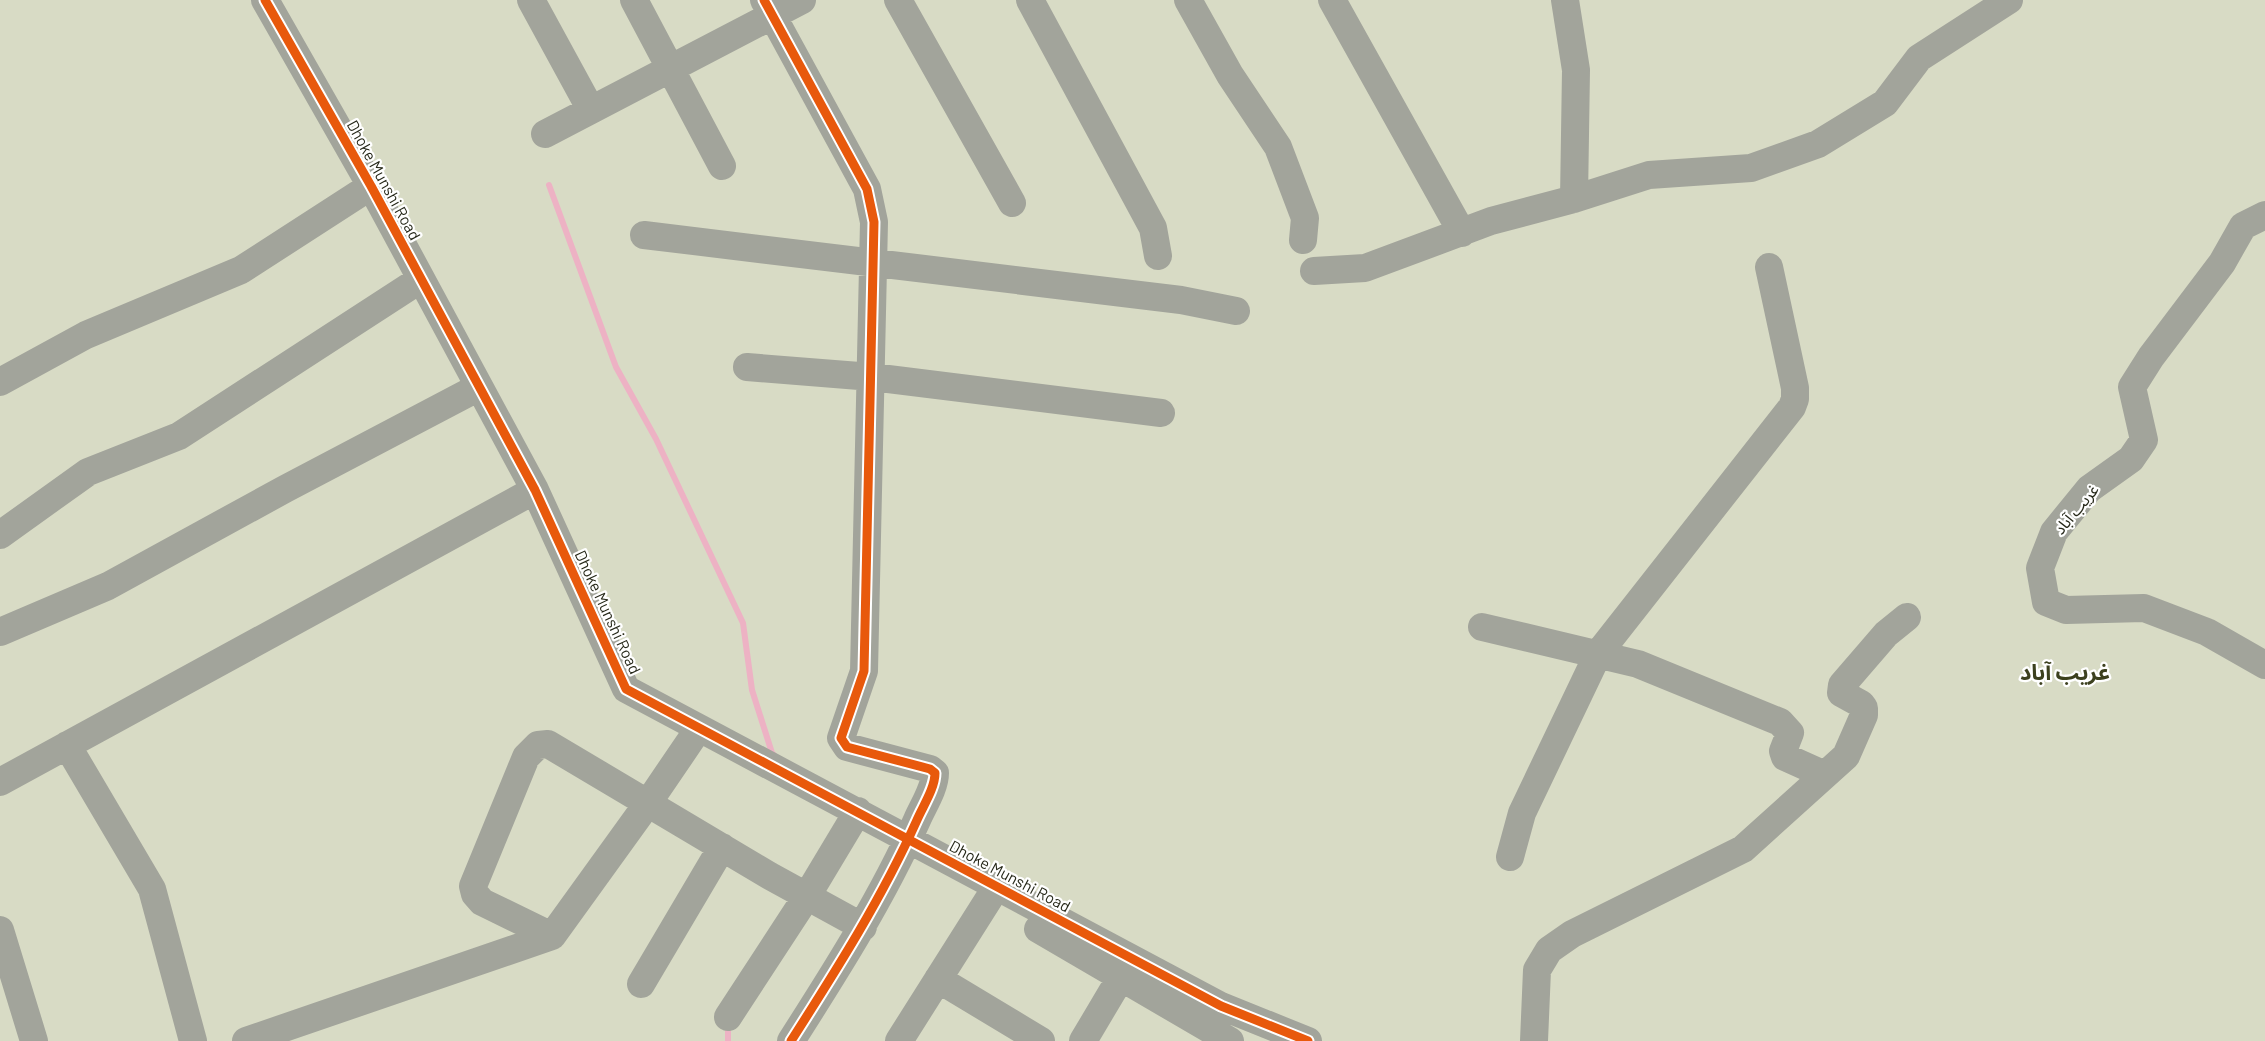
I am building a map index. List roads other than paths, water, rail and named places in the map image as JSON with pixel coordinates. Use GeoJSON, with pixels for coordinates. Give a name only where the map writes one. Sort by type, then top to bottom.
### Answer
{"type":"FeatureCollection","features":[{"type":"Feature","properties":{"kind":"street","name":"Dhoke Munshi Road"},"geometry":{"type":"LineString","coordinates":[[265,0],[371,186],[535,490],[626,689],[909,838],[993,893],[1221,1006],[1308,1041]]}},
{"type":"Feature","properties":{"kind":"street"},"geometry":{"type":"LineString","coordinates":[[531,0],[591,110]]}},
{"type":"Feature","properties":{"kind":"street"},"geometry":{"type":"LineString","coordinates":[[634,0],[723,166]]}},
{"type":"Feature","properties":{"kind":"street"},"geometry":{"type":"LineString","coordinates":[[545,134],[670,69],[768,8],[802,0]]}},
{"type":"Feature","properties":{"kind":"street"},"geometry":{"type":"LineString","coordinates":[[898,0],[1012,202]]}},
{"type":"Feature","properties":{"kind":"street"},"geometry":{"type":"LineString","coordinates":[[1030,0],[1153,228],[1158,256]]}},
{"type":"Feature","properties":{"kind":"street"},"geometry":{"type":"LineString","coordinates":[[1188,0],[1230,75],[1278,147],[1305,218],[1303,240]]}},
{"type":"Feature","properties":{"kind":"street"},"geometry":{"type":"LineString","coordinates":[[1332,0],[1462,233]]}},
{"type":"Feature","properties":{"kind":"street"},"geometry":{"type":"LineString","coordinates":[[1564,0],[1576,70],[1574,199]]}},
{"type":"Feature","properties":{"kind":"street"},"geometry":{"type":"LineString","coordinates":[[1314,271],[1365,268],[1491,221],[1574,199],[1649,175],[1750,168],[1818,144],[1885,103],[1918,58],[2009,0]]}},
{"type":"Feature","properties":{"kind":"street"},"geometry":{"type":"LineString","coordinates":[[768,8],[867,189],[874,222],[864,671],[841,738],[847,747],[930,769],[935,773],[909,838],[863,927],[791,1041]]}},
{"type":"Feature","properties":{"kind":"street"},"geometry":{"type":"LineString","coordinates":[[0,382],[86,335],[241,270],[371,186]]}},
{"type":"Feature","properties":{"kind":"street","name":"غریب آباد"},"geometry":{"type":"LineString","coordinates":[[2265,215],[2243,226],[2222,263],[2151,357],[2132,387],[2144,440],[2131,459],[2089,489],[2054,532],[2040,568],[2046,602],[2066,610],[2144,608],[2207,632],[2265,665]]}},
{"type":"Feature","properties":{"kind":"street"},"geometry":{"type":"LineString","coordinates":[[644,235],[1181,300],[1236,311]]}},
{"type":"Feature","properties":{"kind":"street"},"geometry":{"type":"LineString","coordinates":[[1510,858],[1522,813],[1598,654],[1792,408],[1795,388],[1769,267]]}},
{"type":"Feature","properties":{"kind":"street"},"geometry":{"type":"LineString","coordinates":[[0,535],[88,472],[179,436],[421,279]]}},
{"type":"Feature","properties":{"kind":"street"},"geometry":{"type":"LineString","coordinates":[[747,367],[872,377],[1161,413]]}},
{"type":"Feature","properties":{"kind":"street"},"geometry":{"type":"LineString","coordinates":[[0,632],[108,586],[285,489],[479,387]]}},
{"type":"Feature","properties":{"kind":"street"},"geometry":{"type":"LineString","coordinates":[[0,782],[535,490]]}},
{"type":"Feature","properties":{"kind":"street"},"geometry":{"type":"LineString","coordinates":[[1534,1041],[1537,970],[1550,950],[1572,934],[1743,849],[1846,756],[1864,715],[1864,708],[1841,693],[1842,685],[1886,634],[1907,617]]}},
{"type":"Feature","properties":{"kind":"street"},"geometry":{"type":"LineString","coordinates":[[1482,627],[1638,664],[1780,722],[1790,732],[1783,750],[1785,757],[1825,775]]}},
{"type":"Feature","properties":{"kind":"street"},"geometry":{"type":"LineString","coordinates":[[246,1041],[552,936],[699,728]]}},
{"type":"Feature","properties":{"kind":"street"},"geometry":{"type":"LineString","coordinates":[[552,936],[482,902],[475,894],[473,886],[526,757],[538,745],[548,744],[863,927]]}},
{"type":"Feature","properties":{"kind":"street"},"geometry":{"type":"LineString","coordinates":[[66,745],[152,889],[193,1041]]}},
{"type":"Feature","properties":{"kind":"street"},"geometry":{"type":"LineString","coordinates":[[728,1017],[807,896],[858,811]]}},
{"type":"Feature","properties":{"kind":"street"},"geometry":{"type":"LineString","coordinates":[[641,984],[722,847]]}},
{"type":"Feature","properties":{"kind":"street"},"geometry":{"type":"LineString","coordinates":[[906,1039],[938,979],[993,893],[1121,977],[1230,1041]]}},
{"type":"Feature","properties":{"kind":"street"},"geometry":{"type":"LineString","coordinates":[[0,930],[34,1041]]}},
{"type":"Feature","properties":{"kind":"street"},"geometry":{"type":"LineString","coordinates":[[1083,1041],[1121,977]]}},
{"type":"Feature","properties":{"kind":"street"},"geometry":{"type":"LineString","coordinates":[[938,979],[1041,1041]]}},
{"type":"Feature","properties":{"kind":"waterway"},"geometry":{"type":"LineString","coordinates":[[549,185],[616,367],[656,439],[743,623],[752,690],[774,755]]}},
{"type":"Feature","properties":{"kind":"waterway"},"geometry":{"type":"LineString","coordinates":[[728,1024],[728,1041]]}},
{"type":"Feature","properties":{"kind":"district","name":"غریب آباد"},"geometry":{"type":"Point","coordinates":[2065,672]}}]}
